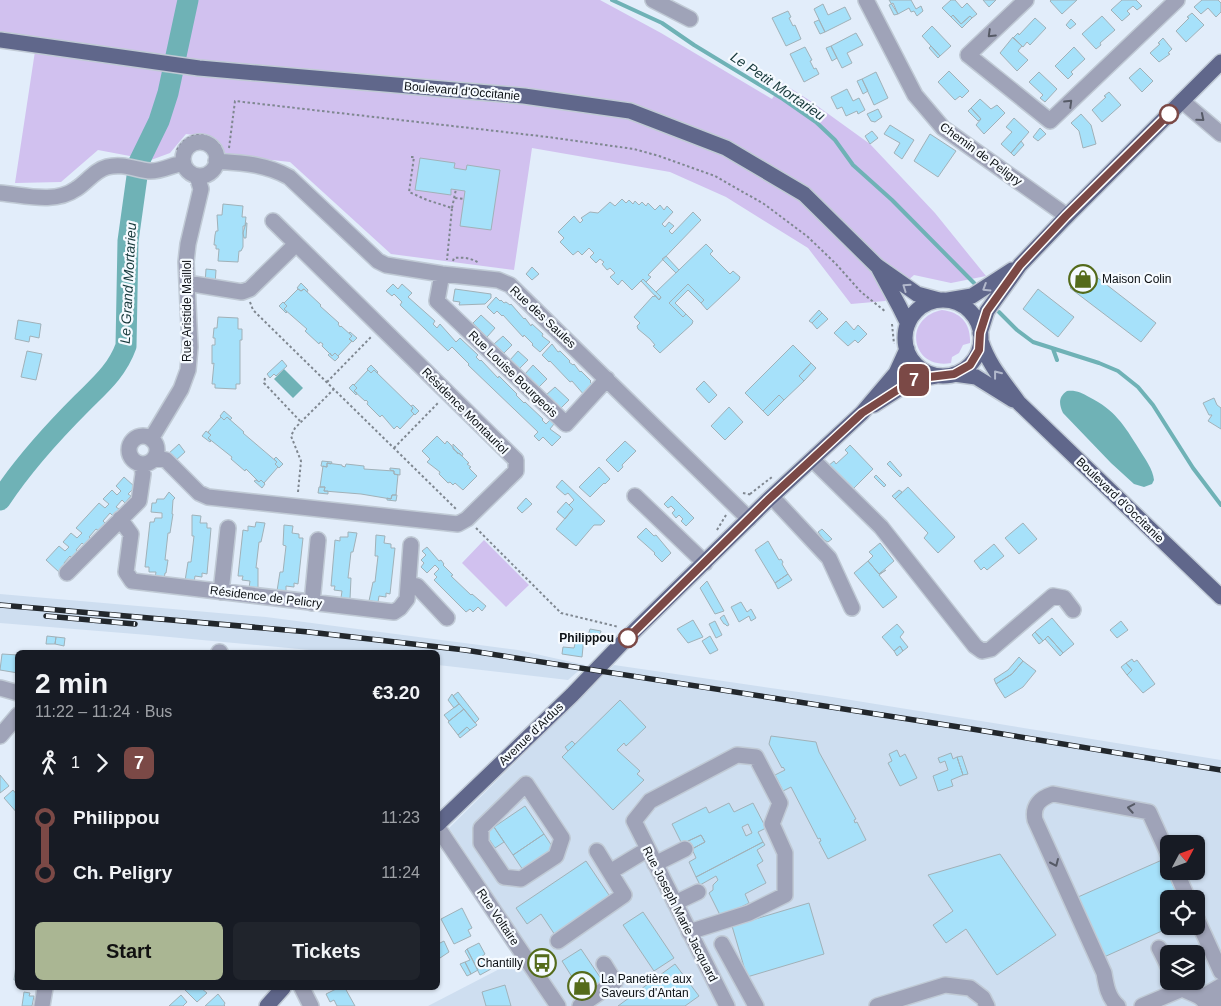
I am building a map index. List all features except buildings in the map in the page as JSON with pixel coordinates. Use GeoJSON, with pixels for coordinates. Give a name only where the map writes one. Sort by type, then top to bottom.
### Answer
{"type":"FeatureCollection","features":[{"type":"Feature","properties":{"kind":"main road","name":"Boulevard d'Occitanie"},"geometry":{"type":"LineString","coordinates":[[0,40],[198,68],[524,96],[630,111],[726,148],[804,194],[877,266],[916,294],[943,300]]}},
{"type":"Feature","properties":{"kind":"main road"},"geometry":{"type":"LineString","coordinates":[[862,413],[913,380],[954,374],[963,370],[975,358],[987,311],[1020,265],[1066,216],[1221,62]]}},
{"type":"Feature","properties":{"kind":"main road"},"geometry":{"type":"LineString","coordinates":[[937,375],[921,369],[914,363],[907,348],[906,332],[911,317],[923,306],[943,300],[972,296],[1020,265]]}},
{"type":"Feature","properties":{"kind":"main road","name":"Boulevard d'Occitanie"},"geometry":{"type":"LineString","coordinates":[[877,266],[908,324]]}},
{"type":"Feature","properties":{"kind":"main road"},"geometry":{"type":"LineString","coordinates":[[943,300],[963,306],[969,311],[975,318],[980,337]]}},
{"type":"Feature","properties":{"kind":"main road","name":"Boulevard d'Occitanie"},"geometry":{"type":"LineString","coordinates":[[980,337],[985,355],[992,368],[1019,403],[1221,597]]}},
{"type":"Feature","properties":{"kind":"main road"},"geometry":{"type":"LineString","coordinates":[[862,413],[896,373],[907,348]]}},
{"type":"Feature","properties":{"kind":"main road","name":"Boulevard d'Occitanie"},"geometry":{"type":"LineString","coordinates":[[954,374],[976,378],[1019,403]]}},
{"type":"Feature","properties":{"kind":"main road","name":"Avenue d'Ardus"},"geometry":{"type":"LineString","coordinates":[[440,822],[572,695],[622,643],[749,519],[862,413]]}},
{"type":"Feature","properties":{"kind":"main road"},"geometry":{"type":"LineString","coordinates":[[267,1006],[281,990]]}},
{"type":"Feature","properties":{"kind":"street"},"geometry":{"type":"LineString","coordinates":[[654,0],[690,19]]}},
{"type":"Feature","properties":{"kind":"street","name":"Chemin de Peligry"},"geometry":{"type":"LineString","coordinates":[[866,0],[915,95],[943,128],[1066,216]]}},
{"type":"Feature","properties":{"kind":"street"},"geometry":{"type":"LineString","coordinates":[[1026,0],[968,55],[1050,121],[1176,0]]}},
{"type":"Feature","properties":{"kind":"street"},"geometry":{"type":"LineString","coordinates":[[1182,101],[1221,134]]}},
{"type":"Feature","properties":{"kind":"street"},"geometry":{"type":"LineString","coordinates":[[198,142],[206,143],[216,154],[222,157],[210,173],[204,176],[197,176],[188,172],[183,163],[186,149],[191,144],[198,142]]}},
{"type":"Feature","properties":{"kind":"street","name":"Rue des Saules"},"geometry":{"type":"LineString","coordinates":[[222,157],[273,168],[289,177],[378,261],[386,265],[444,267],[498,280],[510,285],[749,519]]}},
{"type":"Feature","properties":{"kind":"street"},"geometry":{"type":"LineString","coordinates":[[0,193],[48,198],[63,196],[76,190],[91,176],[105,167],[123,165],[151,171],[183,163]]}},
{"type":"Feature","properties":{"kind":"street","name":"Rue Aristide Maillol"},"geometry":{"type":"LineString","coordinates":[[151,439],[181,389],[188,370],[190,347],[186,262],[188,244],[201,189],[197,176]]}},
{"type":"Feature","properties":{"kind":"street","name":"Résidence Montauriol"},"geometry":{"type":"LineString","coordinates":[[273,221],[516,460],[516,471],[467,519]]}},
{"type":"Feature","properties":{"kind":"street"},"geometry":{"type":"LineString","coordinates":[[187,283],[242,292],[246,291],[296,244]]}},
{"type":"Feature","properties":{"kind":"street","name":"Rue Louise Bourgeois"},"geometry":{"type":"LineString","coordinates":[[444,267],[437,301],[566,424],[607,379]]}},
{"type":"Feature","properties":{"kind":"street"},"geometry":{"type":"LineString","coordinates":[[67,573],[139,501],[143,474],[149,462],[156,447],[151,439],[140,436],[131,441],[129,446],[129,455],[132,460],[149,462],[166,460],[199,493],[208,497],[458,524],[467,519]]}},
{"type":"Feature","properties":{"kind":"street"},"geometry":{"type":"LineString","coordinates":[[813,460],[881,527],[975,646],[982,651],[991,649],[1053,596],[1064,598],[1073,610]]}},
{"type":"Feature","properties":{"kind":"street"},"geometry":{"type":"LineString","coordinates":[[635,496],[705,563]]}},
{"type":"Feature","properties":{"kind":"street"},"geometry":{"type":"LineString","coordinates":[[772,497],[829,558],[852,608]]}},
{"type":"Feature","properties":{"kind":"street","name":"Résidence de Pelicry"},"geometry":{"type":"LineString","coordinates":[[120,519],[131,534],[126,572],[132,581],[394,612],[408,599],[411,545]]}},
{"type":"Feature","properties":{"kind":"street"},"geometry":{"type":"LineString","coordinates":[[221,592],[228,528]]}},
{"type":"Feature","properties":{"kind":"street"},"geometry":{"type":"LineString","coordinates":[[312,603],[318,540]]}},
{"type":"Feature","properties":{"kind":"street"},"geometry":{"type":"LineString","coordinates":[[408,584],[417,586],[447,618]]}},
{"type":"Feature","properties":{"kind":"street"},"geometry":{"type":"LineString","coordinates":[[0,688],[15,692]]}},
{"type":"Feature","properties":{"kind":"street"},"geometry":{"type":"LineString","coordinates":[[0,736],[15,718]]}},
{"type":"Feature","properties":{"kind":"street","name":"Rue Joseph Marie Jacquard"},"geometry":{"type":"LineString","coordinates":[[689,932],[749,913],[785,895],[786,853],[772,824],[780,803],[756,757],[737,755],[650,801],[634,821],[689,932],[727,1006]]}},
{"type":"Feature","properties":{"kind":"street"},"geometry":{"type":"LineString","coordinates":[[526,784],[562,838],[556,856],[521,878],[504,877],[490,858],[480,843],[481,828],[526,784]]}},
{"type":"Feature","properties":{"kind":"street"},"geometry":{"type":"LineString","coordinates":[[1118,1006],[1114,1003],[1107,990],[1104,973],[1034,813],[1037,804],[1043,797],[1053,794],[1149,812],[1160,836]]}},
{"type":"Feature","properties":{"kind":"street","name":"Rue Voltaire"},"geometry":{"type":"LineString","coordinates":[[440,831],[558,1006]]}},
{"type":"Feature","properties":{"kind":"street"},"geometry":{"type":"LineString","coordinates":[[610,872],[648,849]]}},
{"type":"Feature","properties":{"kind":"street"},"geometry":{"type":"LineString","coordinates":[[655,864],[685,849]]}},
{"type":"Feature","properties":{"kind":"street"},"geometry":{"type":"LineString","coordinates":[[558,941],[624,895],[597,851]]}},
{"type":"Feature","properties":{"kind":"street"},"geometry":{"type":"LineString","coordinates":[[468,873],[490,858]]}},
{"type":"Feature","properties":{"kind":"street"},"geometry":{"type":"LineString","coordinates":[[675,903],[698,892]]}},
{"type":"Feature","properties":{"kind":"street"},"geometry":{"type":"LineString","coordinates":[[1204,935],[1221,972]]}},
{"type":"Feature","properties":{"kind":"street"},"geometry":{"type":"LineString","coordinates":[[722,944],[756,1006]]}},
{"type":"Feature","properties":{"kind":"street"},"geometry":{"type":"LineString","coordinates":[[580,1006],[615,982],[604,964]]}},
{"type":"Feature","properties":{"kind":"street"},"geometry":{"type":"LineString","coordinates":[[877,1006],[944,985],[970,988],[983,998],[987,1006]]}},
{"type":"Feature","properties":{"kind":"street"},"geometry":{"type":"LineString","coordinates":[[1142,1006],[1194,996],[1221,987],[1218,1006]]}},
{"type":"Feature","properties":{"kind":"street"},"geometry":{"type":"LineString","coordinates":[[42,1006],[45,990]]}},
{"type":"Feature","properties":{"kind":"street"},"geometry":{"type":"LineString","coordinates":[[303,990],[311,1006]]}},
{"type":"Feature","properties":{"kind":"path"},"geometry":{"type":"LineString","coordinates":[[222,157],[235,101],[548,137],[642,152],[714,176],[764,204],[808,237],[861,292],[892,317],[908,324]]}},
{"type":"Feature","properties":{"kind":"path"},"geometry":{"type":"LineString","coordinates":[[412,157],[414,158],[409,192],[452,208]]}},
{"type":"Feature","properties":{"kind":"path"},"geometry":{"type":"LineString","coordinates":[[444,267],[456,190]]}},
{"type":"Feature","properties":{"kind":"path"},"geometry":{"type":"LineString","coordinates":[[455,198],[464,199]]}},
{"type":"Feature","properties":{"kind":"path"},"geometry":{"type":"LineString","coordinates":[[246,291],[253,310],[561,613],[634,632]]}},
{"type":"Feature","properties":{"kind":"path"},"geometry":{"type":"LineString","coordinates":[[327,382],[380,328]]}},
{"type":"Feature","properties":{"kind":"path"},"geometry":{"type":"LineString","coordinates":[[265,378],[264,383],[301,422]]}},
{"type":"Feature","properties":{"kind":"path"},"geometry":{"type":"LineString","coordinates":[[296,507],[301,461],[291,436],[295,428],[334,388]]}},
{"type":"Feature","properties":{"kind":"path"},"geometry":{"type":"LineString","coordinates":[[394,448],[448,393]]}},
{"type":"Feature","properties":{"kind":"shaded area"},"geometry":{"type":"Polygon","coordinates":[[[0,0],[600,0],[661,33],[772,99],[782,83],[809,100],[870,144],[935,213],[986,276],[951,283],[914,275],[885,301],[851,304],[808,248],[726,197],[670,172],[532,148],[514,270],[391,254],[290,162],[226,155],[215,138],[186,134],[170,153],[151,160],[98,150],[61,182],[15,183],[37,38],[0,32],[0,0]]]}},
{"type":"Feature","properties":{"kind":"shaded area"},"geometry":{"type":"Polygon","coordinates":[[[942,310],[955,313],[964,320],[969,330],[970,343],[963,345],[959,353],[952,357],[951,363],[937,363],[927,359],[920,351],[916,342],[917,332],[921,323],[929,315],[942,310]]]}},
{"type":"Feature","properties":{"kind":"shaded area"},"geometry":{"type":"Polygon","coordinates":[[[284,369],[303,388],[293,398],[274,379],[284,369]]]}},
{"type":"Feature","properties":{"kind":"shaded area"},"geometry":{"type":"Polygon","coordinates":[[[1067,391],[1076,391],[1098,402],[1118,419],[1146,460],[1154,480],[1152,484],[1144,487],[1134,484],[1063,413],[1060,401],[1067,391]]]}},
{"type":"Feature","properties":{"kind":"shaded area"},"geometry":{"type":"Polygon","coordinates":[[[484,540],[529,585],[506,607],[462,563],[484,540]]]}},
{"type":"Feature","properties":{"kind":"shaded area"},"geometry":{"type":"Polygon","coordinates":[[[0,594],[266,617],[518,650],[585,665],[568,680],[440,665],[440,650],[309,650],[0,623],[0,594]]]}},
{"type":"Feature","properties":{"kind":"shaded area"},"geometry":{"type":"Polygon","coordinates":[[[614,665],[826,696],[1221,760],[1221,1006],[428,1006],[532,952],[449,828],[614,665]]]}},
{"type":"Feature","properties":{"kind":"waterway","name":"Le Grand Mortarieu"},"geometry":{"type":"LineString","coordinates":[[0,500],[38,450],[107,377],[118,363],[126,346],[128,241],[139,162],[159,121],[168,93],[188,0]]}},
{"type":"Feature","properties":{"kind":"waterway","name":"Le Petit Mortarieu"},"geometry":{"type":"LineString","coordinates":[[612,0],[662,23],[694,45],[783,99],[816,122],[835,140],[853,165],[892,200],[974,283]]}},
{"type":"Feature","properties":{"kind":"waterway","name":"Le Petit Mortarieu"},"geometry":{"type":"LineString","coordinates":[[999,312],[1017,330],[1033,342],[1118,371],[1138,387],[1153,405],[1193,468],[1221,505]]}},
{"type":"Feature","properties":{"kind":"waterway"},"geometry":{"type":"LineString","coordinates":[[1053,349],[1057,360]]}},
{"type":"Feature","properties":{"kind":"railway"},"geometry":{"type":"LineString","coordinates":[[0,605],[309,632],[465,650],[1221,770]]}},
{"type":"Feature","properties":{"kind":"railway"},"geometry":{"type":"LineString","coordinates":[[46,616],[135,624]]}},
{"type":"Feature","properties":{"kind":"bus line","name":"7"},"geometry":{"type":"LineString","coordinates":[[628,638],[768,500],[862,413],[913,380],[954,374],[970,365],[979,350],[980,333],[984,317],[1020,265],[1066,216],[1169,114]]}},
{"type":"Feature","properties":{"kind":"place","name":"Maison Colin"},"geometry":{"type":"Point","coordinates":[1083,279]}},
{"type":"Feature","properties":{"kind":"place","name":"Philippou"},"geometry":{"type":"Point","coordinates":[628,638]}},
{"type":"Feature","properties":{"kind":"place","name":"Chantilly"},"geometry":{"type":"Point","coordinates":[542,963]}},
{"type":"Feature","properties":{"kind":"place","name":"La Panetière aux Saveurs d'Antan"},"geometry":{"type":"Point","coordinates":[582,986]}}]}
